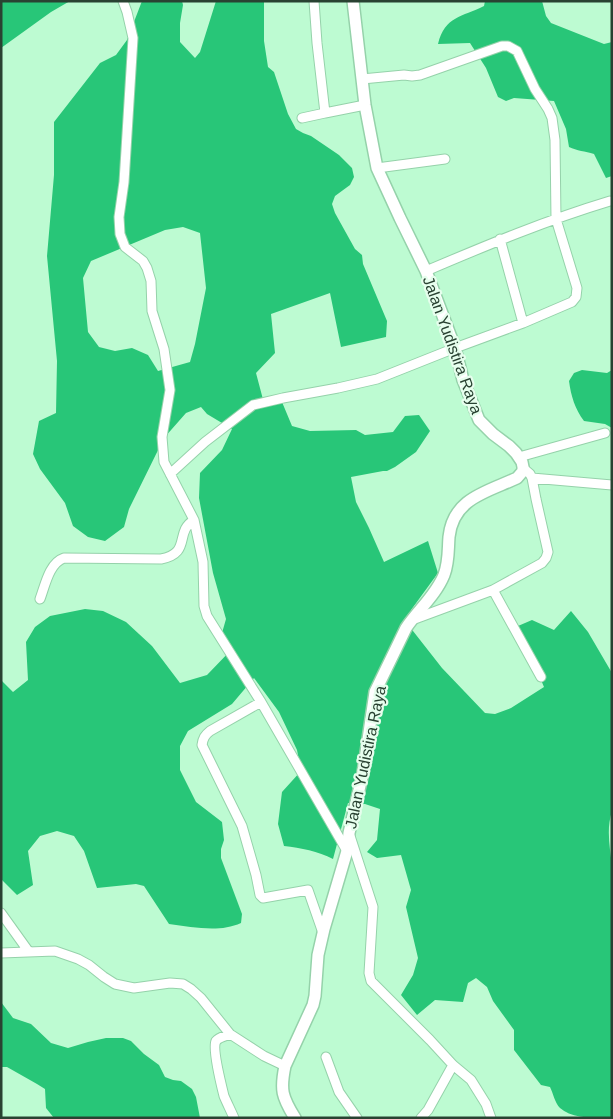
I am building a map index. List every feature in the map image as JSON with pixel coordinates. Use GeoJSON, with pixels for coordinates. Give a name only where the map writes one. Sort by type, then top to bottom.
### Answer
{"type":"FeatureCollection","features":[{"type":"Feature","properties":{"kind":"street"},"geometry":{"type":"LineString","coordinates":[[123,1],[133,38],[124,182],[119,217],[120,234],[125,247],[143,261],[151,281],[152,310],[164,350],[170,390],[162,437],[164,462],[194,520],[203,562],[206,616],[261,702],[347,851]]}},
{"type":"Feature","properties":{"kind":"street"},"geometry":{"type":"LineString","coordinates":[[314,1],[316,43],[325,113]]}},
{"type":"Feature","properties":{"kind":"street","name":"Jalan Yudistira Raya"},"geometry":{"type":"LineString","coordinates":[[295,1118],[283,1094],[282,1086],[285,1066],[314,1001],[318,955],[347,851],[349,833],[363,773],[375,692],[411,620],[427,602],[443,577],[448,554],[449,535],[454,516],[458,510],[476,496],[521,475],[521,463],[516,453],[479,420],[463,380],[455,348],[426,271],[377,168],[364,105],[353,1]]}},
{"type":"Feature","properties":{"kind":"street"},"geometry":{"type":"LineString","coordinates":[[170,474],[205,442],[253,405],[377,379],[523,323],[572,302],[576,297],[577,288],[556,219],[555,140],[552,118],[532,82],[518,51],[508,46],[502,46],[420,75],[362,79]]}},
{"type":"Feature","properties":{"kind":"street"},"geometry":{"type":"LineString","coordinates":[[302,118],[364,105]]}},
{"type":"Feature","properties":{"kind":"street"},"geometry":{"type":"LineString","coordinates":[[377,168],[445,159]]}},
{"type":"Feature","properties":{"kind":"street"},"geometry":{"type":"LineString","coordinates":[[426,271],[500,239],[567,214],[610,201]]}},
{"type":"Feature","properties":{"kind":"street"},"geometry":{"type":"LineString","coordinates":[[500,239],[523,323]]}},
{"type":"Feature","properties":{"kind":"street"},"geometry":{"type":"LineString","coordinates":[[411,620],[493,590],[542,563],[548,552],[532,478],[521,463],[606,433]]}},
{"type":"Feature","properties":{"kind":"street"},"geometry":{"type":"LineString","coordinates":[[532,478],[612,485]]}},
{"type":"Feature","properties":{"kind":"street"},"geometry":{"type":"LineString","coordinates":[[40,599],[48,576],[61,559],[161,559],[170,557],[180,548],[185,529],[194,520]]}},
{"type":"Feature","properties":{"kind":"street"},"geometry":{"type":"LineString","coordinates":[[493,590],[541,677]]}},
{"type":"Feature","properties":{"kind":"street"},"geometry":{"type":"LineString","coordinates":[[261,702],[210,731],[205,735],[202,745],[242,826],[260,895],[263,898],[308,890],[323,933]]}},
{"type":"Feature","properties":{"kind":"street"},"geometry":{"type":"LineString","coordinates":[[349,833],[373,907],[369,973],[371,981],[453,1065],[471,1080],[486,1104],[491,1118]]}},
{"type":"Feature","properties":{"kind":"street"},"geometry":{"type":"LineString","coordinates":[[1,913],[29,952]]}},
{"type":"Feature","properties":{"kind":"street"},"geometry":{"type":"LineString","coordinates":[[1,953],[55,952],[78,959],[115,984],[134,988],[170,983],[183,984],[201,998],[230,1034],[264,1056],[285,1066]]}},
{"type":"Feature","properties":{"kind":"street"},"geometry":{"type":"LineString","coordinates":[[230,1034],[219,1038],[216,1041],[215,1048],[224,1096],[234,1118]]}},
{"type":"Feature","properties":{"kind":"street"},"geometry":{"type":"LineString","coordinates":[[326,1057],[339,1092],[356,1118]]}},
{"type":"Feature","properties":{"kind":"street"},"geometry":{"type":"LineString","coordinates":[[421,1118],[428,1110],[453,1065]]}},
{"type":"Feature","properties":{"kind":"green space"},"geometry":{"type":"Polygon","coordinates":[[[1,1],[70,1],[51,12],[1,48],[1,1]]]}},
{"type":"Feature","properties":{"kind":"green space"},"geometry":{"type":"Polygon","coordinates":[[[142,1],[182,1],[180,42],[195,58],[200,52],[216,1],[264,1],[264,41],[268,67],[274,72],[288,114],[296,129],[311,136],[339,155],[352,168],[354,177],[350,185],[335,196],[332,204],[355,249],[362,255],[363,264],[387,321],[386,337],[341,347],[330,293],[271,314],[275,353],[256,373],[265,407],[282,402],[292,426],[310,431],[356,430],[365,435],[393,432],[405,416],[419,415],[430,431],[416,452],[387,471],[351,477],[356,502],[384,562],[428,541],[438,573],[411,610],[413,631],[442,668],[485,713],[495,714],[511,708],[544,687],[518,626],[532,620],[554,630],[571,611],[588,632],[612,673],[612,811],[609,832],[612,866],[612,1118],[577,1116],[560,1108],[555,1101],[550,1087],[541,1085],[514,1050],[514,1030],[493,1001],[487,987],[476,978],[468,983],[463,1002],[435,1000],[417,1015],[401,995],[413,975],[418,958],[406,907],[411,890],[401,855],[377,858],[367,852],[377,840],[380,809],[365,804],[348,803],[333,859],[309,850],[284,846],[278,824],[282,792],[301,771],[297,750],[279,712],[254,678],[232,704],[188,731],[180,746],[180,770],[196,802],[222,822],[224,840],[221,858],[242,914],[241,923],[215,929],[169,924],[144,886],[136,884],[97,888],[84,851],[74,836],[57,831],[40,836],[28,851],[33,885],[17,895],[1,879],[1,680],[13,692],[28,680],[26,642],[35,627],[50,616],[85,609],[103,611],[126,622],[152,646],[180,683],[207,675],[233,648],[222,633],[226,619],[213,573],[199,498],[200,473],[222,450],[232,429],[207,414],[201,407],[186,413],[164,438],[129,509],[124,527],[105,541],[88,537],[73,526],[65,503],[40,469],[33,454],[39,421],[56,413],[57,361],[47,256],[54,175],[54,122],[100,63],[116,55],[127,40],[142,1]],[[183,227],[165,230],[91,261],[83,278],[88,332],[99,347],[115,351],[132,348],[148,355],[158,371],[190,362],[206,288],[200,233],[183,227]]]}},
{"type":"Feature","properties":{"kind":"green space"},"geometry":{"type":"Polygon","coordinates":[[[485,1],[542,1],[546,16],[551,23],[604,44],[612,42],[612,176],[606,178],[594,154],[569,147],[566,129],[554,101],[514,98],[506,101],[498,97],[486,68],[470,43],[438,44],[445,28],[450,23],[462,15],[484,6],[485,1]]]}},
{"type":"Feature","properties":{"kind":"green space"},"geometry":{"type":"Polygon","coordinates":[[[582,370],[607,373],[612,370],[612,428],[605,424],[584,421],[578,412],[572,397],[569,381],[574,373],[582,370]]]}},
{"type":"Feature","properties":{"kind":"green space"},"geometry":{"type":"Polygon","coordinates":[[[1,1002],[13,1018],[31,1024],[51,1043],[68,1048],[106,1038],[123,1038],[131,1041],[159,1065],[165,1077],[181,1081],[192,1089],[196,1097],[200,1118],[54,1118],[46,1108],[45,1089],[7,1067],[1,1067],[1,1002]]]}}]}
